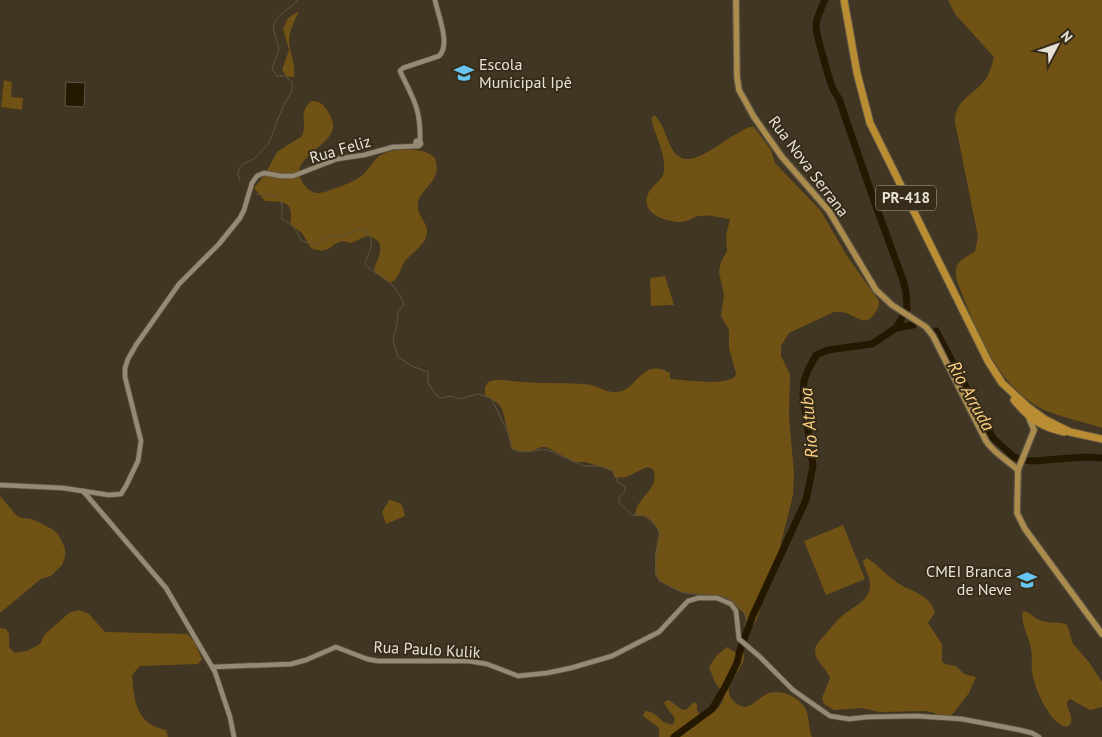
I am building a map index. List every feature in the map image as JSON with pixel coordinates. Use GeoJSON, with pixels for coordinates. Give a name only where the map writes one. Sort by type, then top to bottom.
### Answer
{"type":"FeatureCollection","features":[{"type":"Feature","properties":{"kind":"highway","name":"PR-418"},"geometry":{"type":"LineString","coordinates":[[844,0],[858,80],[870,123],[988,361],[1002,383],[1028,407],[1046,420],[1070,432],[1102,439]]}},
{"type":"Feature","properties":{"kind":"highway"},"geometry":{"type":"LineString","coordinates":[[1002,383],[1029,417],[1053,430],[1070,432]]}},
{"type":"Feature","properties":{"kind":"main road","name":"Rua Nova Serrana"},"geometry":{"type":"LineString","coordinates":[[736,0],[737,77],[743,98],[782,157],[828,211],[876,290],[896,308],[919,321],[930,331],[986,441],[993,450],[1018,470]]}},
{"type":"Feature","properties":{"kind":"main road"},"geometry":{"type":"LineString","coordinates":[[1029,417],[1034,430]]}},
{"type":"Feature","properties":{"kind":"main road"},"geometry":{"type":"LineString","coordinates":[[1042,425],[1034,430],[1018,470],[1017,513],[1020,522],[1102,634]]}},
{"type":"Feature","properties":{"kind":"street","name":"Rua Feliz"},"geometry":{"type":"LineString","coordinates":[[83,492],[115,496],[124,490],[138,461],[141,441],[125,377],[126,364],[136,345],[177,288],[219,244],[240,218],[250,186],[257,176],[266,173],[293,176],[337,159],[416,143],[421,129],[419,115],[415,101],[400,71],[403,68],[439,56],[442,53],[445,44],[435,0]]}},
{"type":"Feature","properties":{"kind":"street"},"geometry":{"type":"LineString","coordinates":[[0,485],[63,488],[83,492],[164,583],[212,667],[230,717],[234,737]]}},
{"type":"Feature","properties":{"kind":"street","name":"Rua Paulo Kulik"},"geometry":{"type":"LineString","coordinates":[[212,667],[296,663],[336,647],[367,659],[378,661],[470,661],[486,664],[518,676],[542,674],[612,656],[659,632],[684,604],[698,598],[717,598],[731,604],[738,616],[738,636],[741,640],[793,690],[830,716],[840,718],[916,716],[956,719],[1020,730],[1039,737]]}},
{"type":"Feature","properties":{"kind":"shaded area"},"geometry":{"type":"Polygon","coordinates":[[[948,0],[1102,0],[1102,428],[1047,411],[1030,402],[1015,389],[990,356],[980,337],[957,281],[957,265],[975,251],[978,237],[955,122],[956,114],[966,98],[986,79],[994,57],[955,14],[948,0]]]}},
{"type":"Feature","properties":{"kind":"shaded area"},"geometry":{"type":"Polygon","coordinates":[[[299,11],[289,37],[294,77],[287,77],[282,70],[289,50],[283,29],[288,18],[299,11]]]}},
{"type":"Feature","properties":{"kind":"shaded area"},"geometry":{"type":"Polygon","coordinates":[[[4,80],[12,82],[11,97],[23,98],[22,110],[1,107],[4,80]]]}},
{"type":"Feature","properties":{"kind":"shaded area"},"geometry":{"type":"Polygon","coordinates":[[[66,82],[85,83],[84,107],[65,106],[66,82]]]}},
{"type":"Feature","properties":{"kind":"shaded area"},"geometry":{"type":"Polygon","coordinates":[[[312,101],[319,102],[324,106],[333,125],[330,136],[308,156],[302,163],[299,171],[301,179],[308,189],[314,193],[325,192],[360,177],[378,157],[390,151],[407,149],[423,151],[435,158],[436,173],[418,203],[419,211],[427,229],[426,238],[421,246],[406,260],[398,275],[390,283],[375,273],[374,269],[380,245],[374,238],[367,236],[351,243],[342,241],[322,251],[311,248],[302,233],[291,225],[291,213],[288,205],[281,202],[265,201],[254,188],[264,176],[277,152],[302,136],[305,109],[312,101]]]}},
{"type":"Feature","properties":{"kind":"shaded area"},"geometry":{"type":"Polygon","coordinates":[[[654,115],[659,120],[672,149],[682,158],[689,159],[706,153],[749,127],[754,127],[771,150],[775,163],[821,211],[847,256],[879,301],[877,310],[867,320],[847,313],[834,312],[789,333],[781,346],[781,356],[790,374],[789,418],[794,473],[793,495],[777,559],[757,619],[750,630],[743,612],[727,598],[681,592],[659,581],[655,574],[655,555],[659,533],[650,520],[643,516],[635,516],[639,503],[654,482],[653,469],[647,467],[626,477],[615,478],[612,471],[586,462],[575,462],[546,447],[530,452],[516,451],[512,449],[501,407],[485,396],[485,387],[488,382],[496,380],[583,384],[614,392],[622,391],[629,387],[645,372],[652,369],[660,369],[670,373],[670,379],[713,382],[729,380],[735,377],[736,373],[729,348],[729,330],[721,316],[724,295],[719,272],[721,262],[727,251],[726,236],[730,219],[703,216],[684,222],[675,222],[661,218],[650,211],[647,206],[649,192],[662,177],[664,171],[662,151],[651,119],[654,115]]]}},
{"type":"Feature","properties":{"kind":"shaded area"},"geometry":{"type":"Polygon","coordinates":[[[665,276],[674,305],[651,306],[650,278],[665,276]]]}},
{"type":"Feature","properties":{"kind":"shaded area"},"geometry":{"type":"Polygon","coordinates":[[[0,496],[16,515],[32,519],[58,534],[65,548],[65,557],[62,565],[51,576],[41,579],[0,613],[0,496]]]}},
{"type":"Feature","properties":{"kind":"shaded area"},"geometry":{"type":"Polygon","coordinates":[[[389,500],[401,504],[405,516],[386,524],[382,512],[389,500]]]}},
{"type":"Feature","properties":{"kind":"shaded area"},"geometry":{"type":"Polygon","coordinates":[[[843,525],[865,579],[826,595],[804,541],[843,525]]]}},
{"type":"Feature","properties":{"kind":"shaded area"},"geometry":{"type":"Polygon","coordinates":[[[867,558],[900,585],[928,600],[935,612],[928,623],[942,644],[942,662],[956,666],[964,674],[976,677],[969,693],[951,716],[943,717],[924,711],[879,712],[861,708],[834,710],[824,704],[822,698],[830,678],[817,658],[815,648],[837,621],[863,601],[869,592],[869,577],[863,561],[867,558]]]}},
{"type":"Feature","properties":{"kind":"shaded area","name":"CMEI Branca de Neve"},"geometry":{"type":"Polygon","coordinates":[[[1017,572],[1037,572],[1038,589],[1016,589],[1017,572]]]}},
{"type":"Feature","properties":{"kind":"shaded area"},"geometry":{"type":"Polygon","coordinates":[[[78,610],[88,613],[105,632],[187,634],[194,641],[202,659],[198,664],[140,666],[132,675],[138,710],[148,723],[166,730],[168,737],[0,737],[0,628],[6,629],[9,634],[9,647],[15,653],[27,651],[40,644],[45,634],[69,613],[78,610]]]}},
{"type":"Feature","properties":{"kind":"shaded area"},"geometry":{"type":"Polygon","coordinates":[[[1023,611],[1042,621],[1067,625],[1073,644],[1089,662],[1102,682],[1102,707],[1090,710],[1070,699],[1067,705],[1071,722],[1067,727],[1061,725],[1049,713],[1033,679],[1031,652],[1023,624],[1023,611]]]}},
{"type":"Feature","properties":{"kind":"shaded area"},"geometry":{"type":"Polygon","coordinates":[[[727,647],[736,653],[742,651],[744,655],[741,666],[729,688],[732,699],[745,707],[763,696],[774,692],[785,693],[796,698],[806,710],[812,737],[659,737],[659,728],[643,716],[645,711],[653,713],[665,723],[673,724],[675,720],[664,702],[669,700],[681,709],[686,710],[694,702],[697,704],[697,710],[702,717],[711,714],[718,708],[723,700],[724,691],[716,684],[709,667],[717,655],[727,647]]]}},
{"type":"Feature","properties":{"kind":"waterway"},"geometry":{"type":"LineString","coordinates":[[240,181],[239,169],[243,164],[254,159],[269,143],[283,106],[292,91],[292,82],[285,76],[277,76],[272,69],[279,49],[273,27],[280,15],[298,0]]}},
{"type":"Feature","properties":{"kind":"waterway","name":"Rio Atuba"},"geometry":{"type":"LineString","coordinates":[[674,737],[712,709],[724,689],[737,663],[753,615],[806,500],[813,466],[803,394],[804,381],[816,355],[828,350],[872,344],[896,328],[907,309],[903,280],[839,99],[831,84],[820,46],[816,25],[818,15],[825,0]]}},
{"type":"Feature","properties":{"kind":"waterway"},"geometry":{"type":"LineString","coordinates":[[256,194],[279,198],[282,206],[282,219],[293,226],[302,241],[313,244],[333,235],[342,236],[359,229],[365,231],[371,239],[366,265],[392,285],[401,297],[404,305],[398,311],[393,340],[398,357],[412,366],[428,372],[428,383],[436,395],[441,398],[451,396],[459,399],[478,394],[491,398],[508,433],[513,449],[522,452],[548,450],[584,466],[601,466],[613,471],[618,482],[625,487],[625,491],[619,498],[619,503],[632,515],[649,517],[658,528],[660,537],[656,555],[656,574],[660,581],[685,593],[719,596],[733,601],[746,615],[744,640]]}},
{"type":"Feature","properties":{"kind":"waterway","name":"Rio Arruda"},"geometry":{"type":"LineString","coordinates":[[896,328],[913,325]]}},
{"type":"Feature","properties":{"kind":"waterway","name":"Rio Arruda"},"geometry":{"type":"LineString","coordinates":[[936,331],[993,438],[1014,457],[1033,461],[1085,457],[1102,458]]}},
{"type":"Feature","properties":{"kind":"place","name":"Escola Municipal Ipê"},"geometry":{"type":"Point","coordinates":[464,73]}},
{"type":"Feature","properties":{"kind":"place","name":"CMEI Branca de Neve"},"geometry":{"type":"Point","coordinates":[1027,580]}}]}
